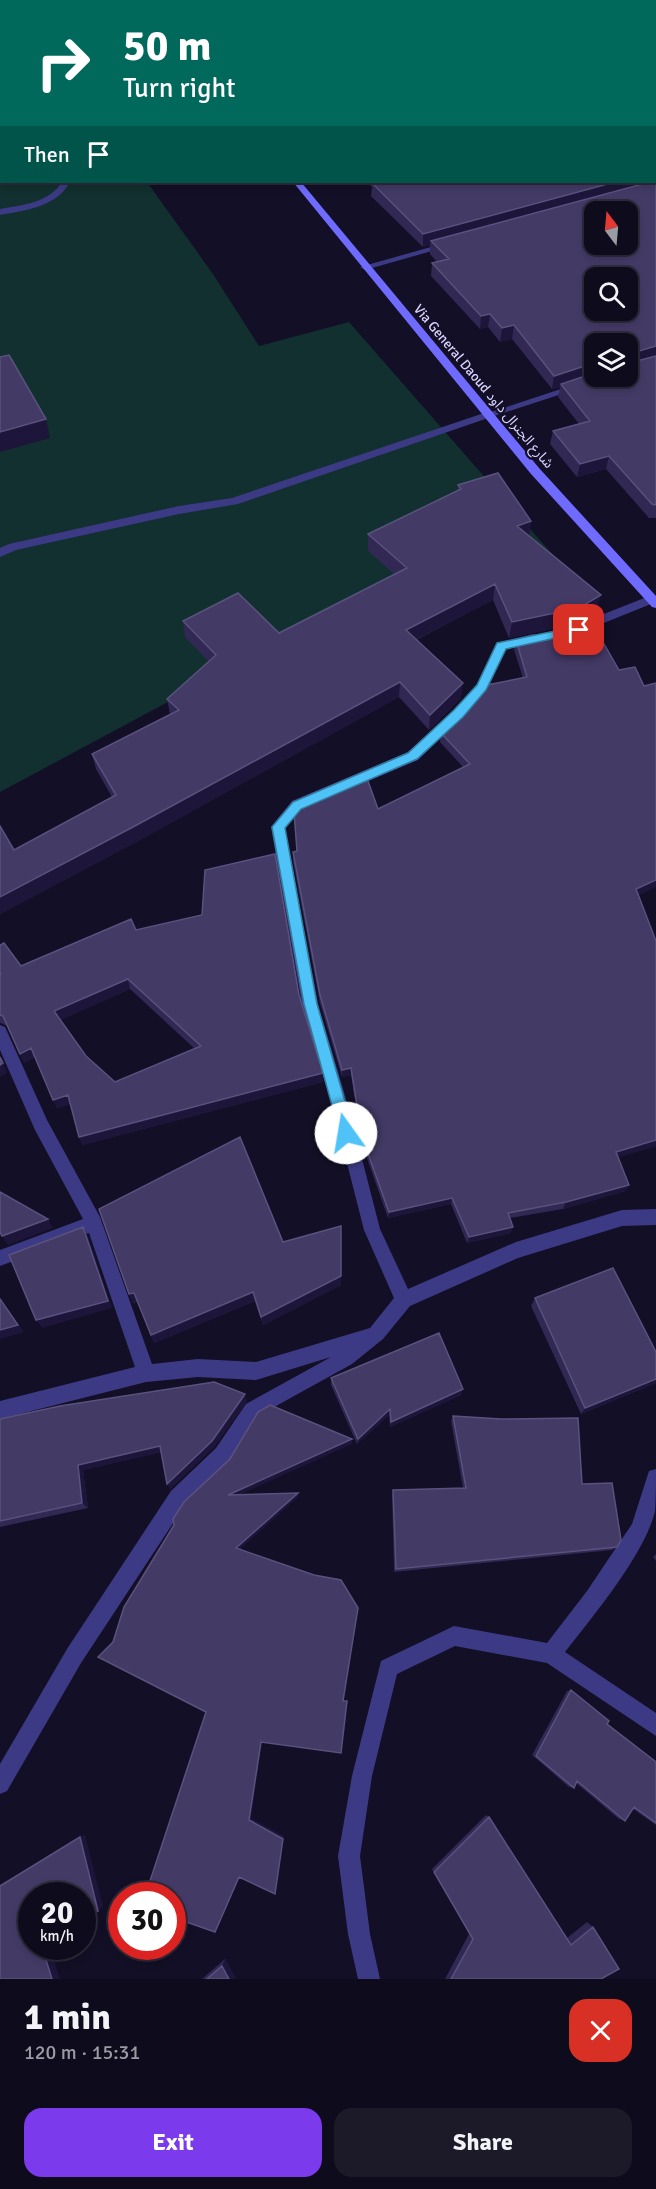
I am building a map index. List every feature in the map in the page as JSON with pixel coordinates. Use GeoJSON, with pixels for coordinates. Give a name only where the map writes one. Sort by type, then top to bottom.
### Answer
{"type":"FeatureCollection","features":[{"type":"Feature","properties":{"kind":"main road","name":"Via General Daoud شارع الجنرال داود"},"geometry":{"type":"LineString","coordinates":[[298,183],[535,471],[654,601]]}},
{"type":"Feature","properties":{"kind":"street"},"geometry":{"type":"LineString","coordinates":[[0,212],[31,206],[52,197],[63,189],[66,183]]}},
{"type":"Feature","properties":{"kind":"street"},"geometry":{"type":"LineString","coordinates":[[365,267],[454,243]]}},
{"type":"Feature","properties":{"kind":"street"},"geometry":{"type":"LineString","coordinates":[[0,553],[13,547],[179,510],[234,501],[490,414],[584,385]]}},
{"type":"Feature","properties":{"kind":"street"},"geometry":{"type":"LineString","coordinates":[[404,1299],[372,1230],[343,1116],[310,1004],[278,827],[297,805],[413,756],[458,714],[482,687],[501,646],[579,630],[654,601]]}},
{"type":"Feature","properties":{"kind":"street"},"geometry":{"type":"LineString","coordinates":[[0,1032],[41,1125],[94,1223],[146,1372]]}},
{"type":"Feature","properties":{"kind":"street"},"geometry":{"type":"LineString","coordinates":[[0,1785],[74,1656],[178,1498],[223,1455],[252,1410],[346,1358],[377,1333],[404,1299],[516,1250],[622,1218],[656,1217]]}},
{"type":"Feature","properties":{"kind":"street"},"geometry":{"type":"LineString","coordinates":[[0,1258],[94,1223]]}},
{"type":"Feature","properties":{"kind":"street"},"geometry":{"type":"LineString","coordinates":[[0,1410],[146,1372],[198,1368],[256,1371],[377,1333]]}},
{"type":"Feature","properties":{"kind":"street"},"geometry":{"type":"LineString","coordinates":[[551,1654],[594,1598],[640,1529],[656,1478]]}},
{"type":"Feature","properties":{"kind":"street"},"geometry":{"type":"LineString","coordinates":[[369,1979],[359,1934],[350,1856],[362,1776],[388,1668],[454,1636],[551,1654],[585,1680],[623,1701],[656,1726]]}},
{"type":"Feature","properties":{"kind":"green space"},"geometry":{"type":"Polygon","coordinates":[[[0,183],[148,183],[213,274],[259,346],[349,322],[560,563],[212,750],[168,702],[0,792],[0,183]]]}},
{"type":"Feature","properties":{"kind":"building"},"geometry":{"type":"Polygon","coordinates":[[[372,183],[611,183],[423,234],[372,183]]]}},
{"type":"Feature","properties":{"kind":"building"},"geometry":{"type":"Polygon","coordinates":[[[646,183],[656,183],[656,346],[638,351],[638,333],[584,333],[584,366],[554,376],[514,325],[502,328],[490,314],[481,316],[432,263],[449,259],[431,241],[646,183]]]}},
{"type":"Feature","properties":{"kind":"building"},"geometry":{"type":"Polygon","coordinates":[[[9,355],[46,419],[0,432],[0,357],[9,355]]]}},
{"type":"Feature","properties":{"kind":"building"},"geometry":{"type":"Polygon","coordinates":[[[656,356],[656,505],[652,504],[609,456],[580,464],[553,431],[590,421],[561,384],[584,376],[584,387],[638,387],[638,361],[656,356]]]}},
{"type":"Feature","properties":{"kind":"building"},"geometry":{"type":"Polygon","coordinates":[[[498,473],[531,521],[517,526],[601,595],[579,608],[512,622],[495,584],[406,630],[463,683],[430,715],[400,682],[0,897],[0,826],[14,850],[116,795],[92,754],[179,710],[167,699],[216,655],[183,621],[238,593],[279,633],[407,568],[368,534],[461,489],[458,485],[498,473]]]}},
{"type":"Feature","properties":{"kind":"building"},"geometry":{"type":"Polygon","coordinates":[[[592,623],[619,670],[635,667],[644,686],[656,683],[656,880],[636,889],[656,941],[656,1140],[616,1152],[629,1185],[566,1202],[508,1213],[513,1227],[469,1237],[452,1198],[389,1212],[362,1137],[351,1068],[342,1070],[320,995],[293,852],[297,851],[294,812],[303,802],[336,788],[368,781],[378,809],[470,764],[441,733],[487,685],[527,677],[516,640],[592,623]]]}},
{"type":"Feature","properties":{"kind":"building"},"geometry":{"type":"Polygon","coordinates":[[[275,854],[299,995],[323,1073],[79,1137],[68,1095],[53,1100],[31,1048],[20,1054],[3,1016],[0,1015],[0,945],[4,943],[21,966],[131,919],[136,930],[202,915],[205,870],[275,854]],[[128,979],[54,1011],[86,1056],[115,1082],[201,1046],[128,979]]]}},
{"type":"Feature","properties":{"kind":"building"},"geometry":{"type":"Polygon","coordinates":[[[240,1137],[283,1242],[341,1226],[341,1276],[261,1317],[253,1292],[151,1335],[134,1293],[129,1294],[99,1209],[240,1137]]]}},
{"type":"Feature","properties":{"kind":"building"},"geometry":{"type":"Polygon","coordinates":[[[0,1192],[48,1219],[2,1236],[0,1232],[0,1192]]]}},
{"type":"Feature","properties":{"kind":"building"},"geometry":{"type":"Polygon","coordinates":[[[83,1227],[108,1301],[36,1320],[9,1255],[83,1227]]]}},
{"type":"Feature","properties":{"kind":"building"},"geometry":{"type":"Polygon","coordinates":[[[613,1268],[656,1352],[656,1379],[585,1408],[535,1298],[613,1268]]]}},
{"type":"Feature","properties":{"kind":"building"},"geometry":{"type":"Polygon","coordinates":[[[0,1299],[18,1325],[0,1330],[0,1299]]]}},
{"type":"Feature","properties":{"kind":"building"},"geometry":{"type":"Polygon","coordinates":[[[439,1333],[463,1389],[391,1422],[390,1409],[358,1439],[331,1378],[439,1333]]]}},
{"type":"Feature","properties":{"kind":"building"},"geometry":{"type":"Polygon","coordinates":[[[214,1382],[245,1394],[212,1441],[167,1484],[160,1446],[78,1465],[82,1503],[0,1521],[0,1419],[60,1406],[214,1382]]]}},
{"type":"Feature","properties":{"kind":"building"},"geometry":{"type":"Polygon","coordinates":[[[270,1405],[352,1439],[228,1495],[298,1493],[236,1548],[314,1575],[341,1580],[358,1608],[343,1701],[347,1701],[341,1753],[261,1742],[249,1820],[283,1839],[275,1894],[239,1877],[215,1932],[186,1922],[186,1882],[150,1882],[206,1712],[98,1657],[113,1642],[124,1607],[174,1525],[173,1519],[184,1502],[230,1459],[258,1412],[270,1405]]]}},
{"type":"Feature","properties":{"kind":"building"},"geometry":{"type":"Polygon","coordinates":[[[453,1416],[501,1419],[578,1418],[582,1484],[612,1483],[621,1540],[617,1547],[396,1569],[393,1490],[466,1488],[453,1416]]]}},
{"type":"Feature","properties":{"kind":"building"},"geometry":{"type":"Polygon","coordinates":[[[571,1690],[609,1721],[607,1724],[656,1762],[656,1823],[634,1807],[625,1821],[577,1781],[574,1788],[536,1756],[571,1690]]]}},
{"type":"Feature","properties":{"kind":"building"},"geometry":{"type":"Polygon","coordinates":[[[489,1817],[571,1945],[593,1927],[619,1969],[601,1979],[451,1979],[473,1939],[434,1872],[489,1817]]]}},
{"type":"Feature","properties":{"kind":"building"},"geometry":{"type":"Polygon","coordinates":[[[80,1837],[91,1882],[18,1882],[18,1960],[46,1960],[52,1979],[0,1979],[0,1886],[80,1837]]]}},
{"type":"Feature","properties":{"kind":"building"},"geometry":{"type":"Polygon","coordinates":[[[222,1966],[229,1979],[207,1979],[222,1966]]]}},
{"type":"Feature","properties":{"kind":"route"},"geometry":{"type":"LineString","coordinates":[[346,1133],[310,1004],[278,827],[297,805],[413,756],[458,714],[482,687],[501,646],[579,630]]}}]}
